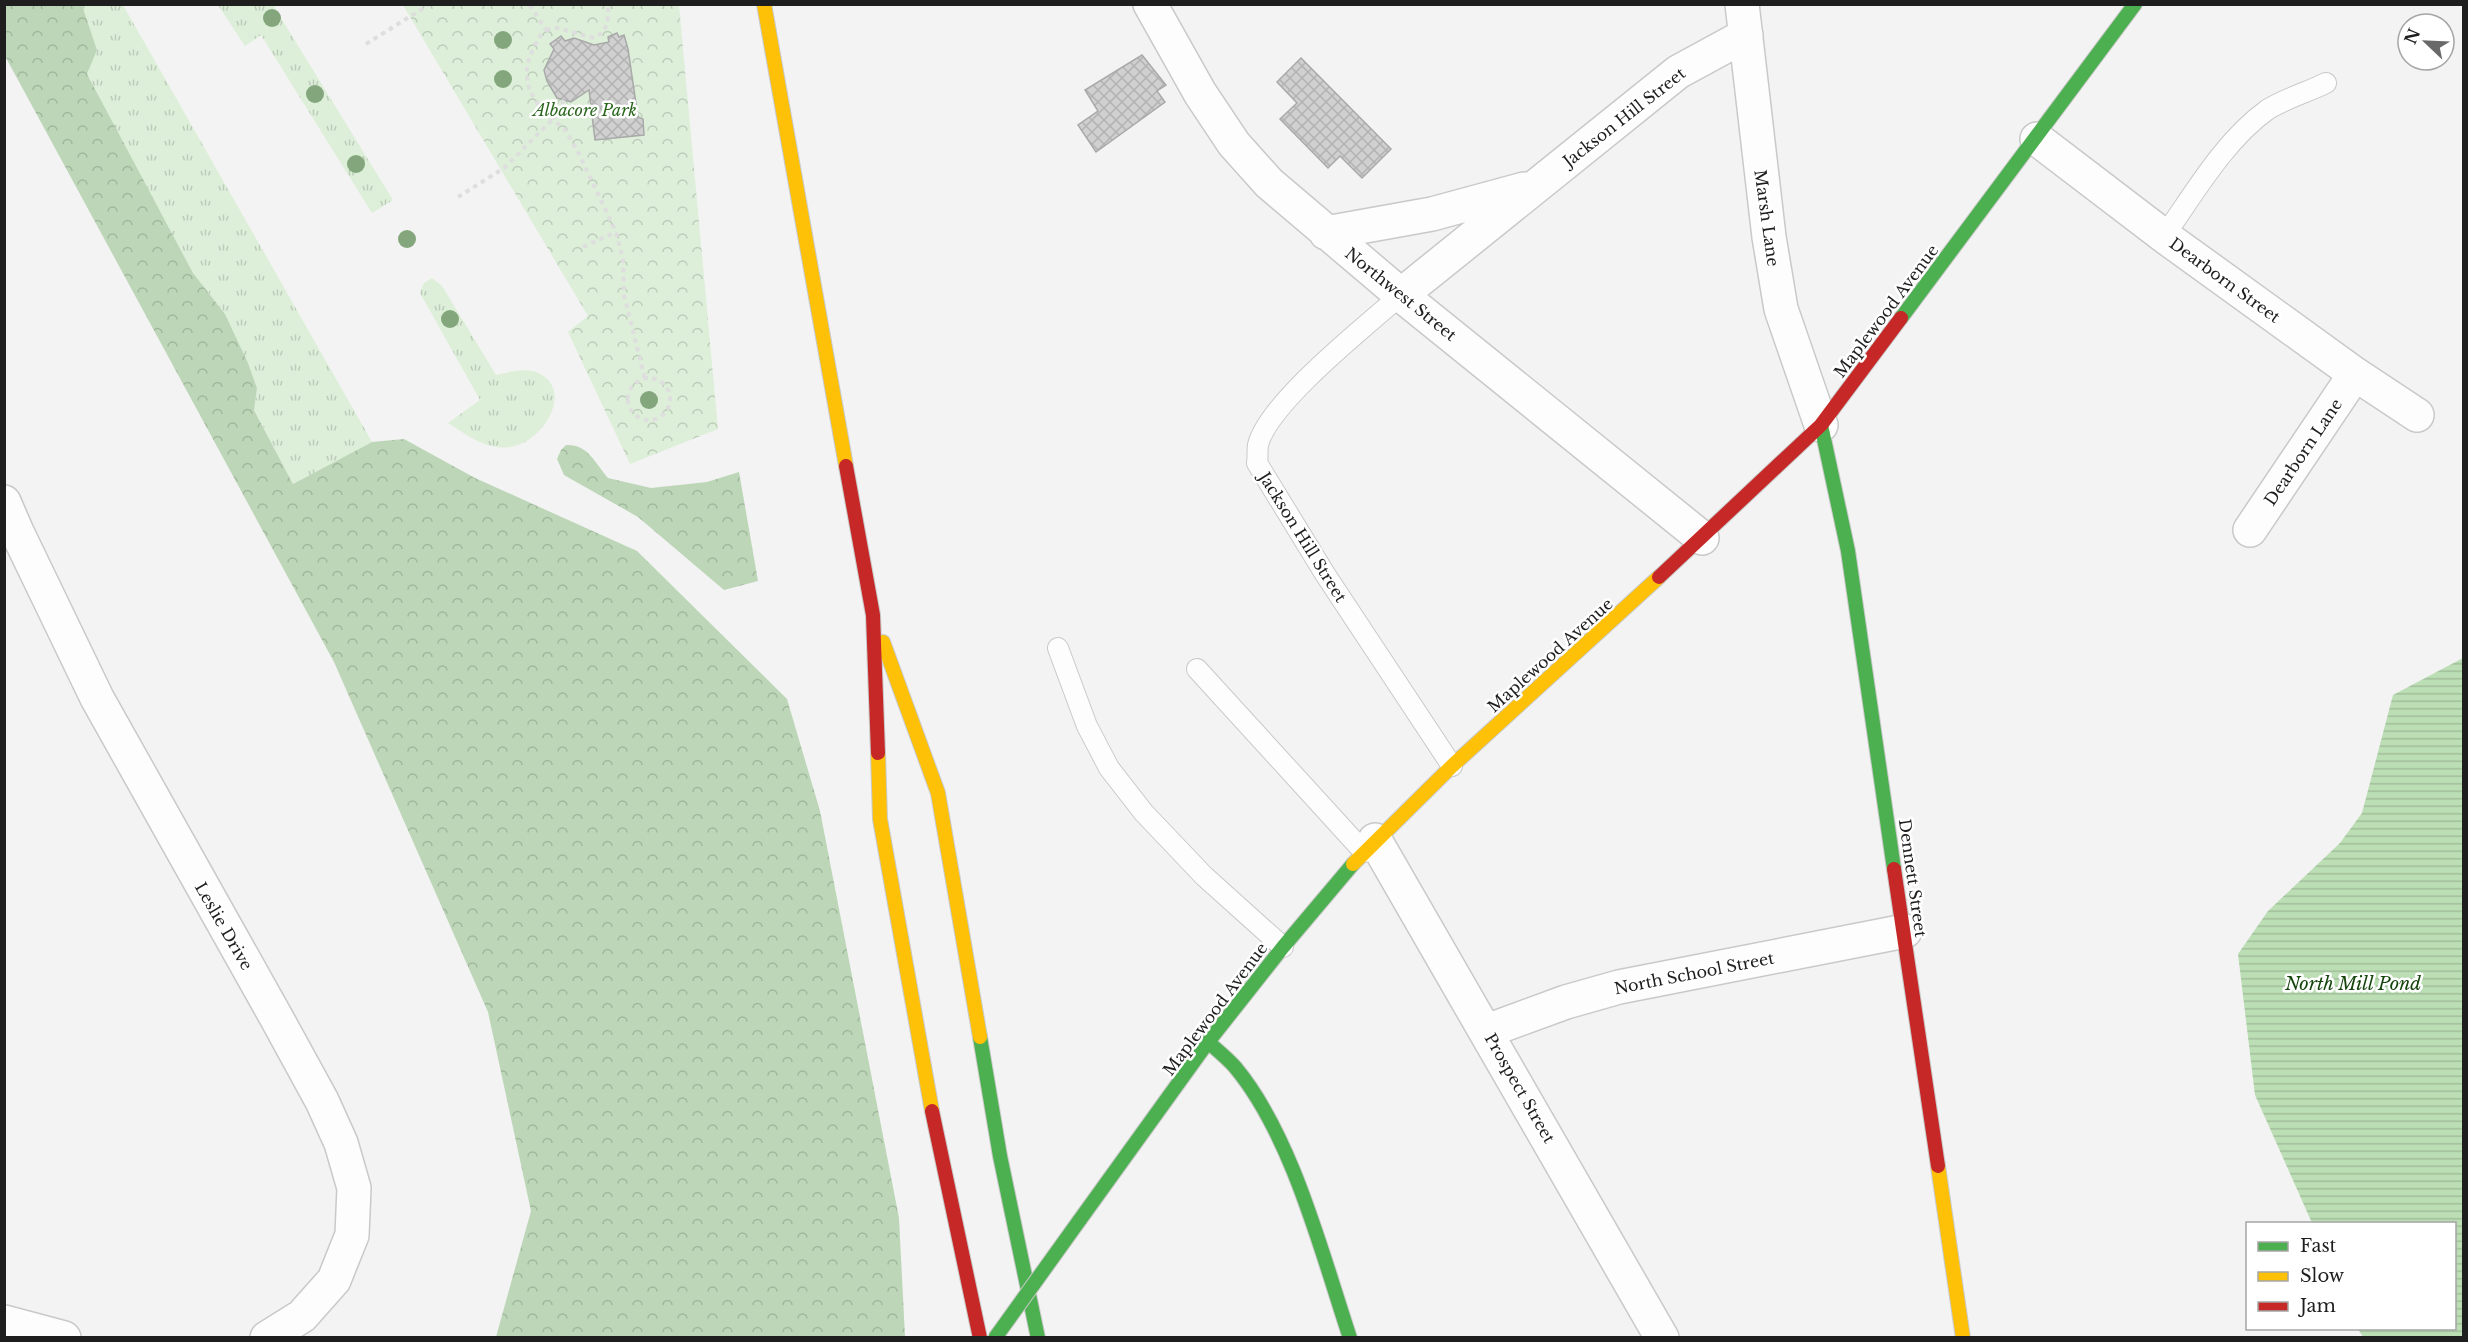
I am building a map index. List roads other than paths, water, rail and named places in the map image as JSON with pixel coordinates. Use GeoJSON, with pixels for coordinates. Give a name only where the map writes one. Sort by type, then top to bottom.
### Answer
{"type":"FeatureCollection","features":[{"type":"Feature","properties":{"kind":"street"},"geometry":{"type":"LineString","coordinates":[[764,4],[873,615],[880,819],[941,1160],[980,1338]]}},
{"type":"Feature","properties":{"kind":"street","name":"Northwest Street"},"geometry":{"type":"LineString","coordinates":[[1150,4],[1200,93],[1234,144],[1269,183],[1401,295],[1701,538]]}},
{"type":"Feature","properties":{"kind":"street","name":"Maplewood Avenue"},"geometry":{"type":"LineString","coordinates":[[995,1338],[1208,1042],[1283,947],[1370,846],[1452,766],[1821,425],[2037,139],[2135,4]]}},
{"type":"Feature","properties":{"kind":"street","name":"Jackson Hill Street"},"geometry":{"type":"LineString","coordinates":[[1401,295],[1744,20]]}},
{"type":"Feature","properties":{"kind":"street","name":"Marsh Lane"},"geometry":{"type":"LineString","coordinates":[[1744,20],[1769,237],[1781,309],[1821,425]]}},
{"type":"Feature","properties":{"kind":"street","name":"Dearborn Street"},"geometry":{"type":"LineString","coordinates":[[2037,139],[2164,236],[2355,374],[2417,415]]}},
{"type":"Feature","properties":{"kind":"street","name":"Jackson Hill Street"},"geometry":{"type":"LineString","coordinates":[[1326,233],[1432,214],[1537,185]]}},
{"type":"Feature","properties":{"kind":"street","name":"Dearborn Lane"},"geometry":{"type":"LineString","coordinates":[[2250,530],[2355,374]]}},
{"type":"Feature","properties":{"kind":"street","name":"Dennett Street"},"geometry":{"type":"LineString","coordinates":[[1821,425],[1848,551],[1963,1338]]}},
{"type":"Feature","properties":{"kind":"street","name":"Leslie Drive"},"geometry":{"type":"LineString","coordinates":[[4,502],[97,698],[282,1028],[322,1101],[341,1143],[354,1188],[352,1235],[334,1280],[302,1316],[267,1338]]}},
{"type":"Feature","properties":{"kind":"street"},"geometry":{"type":"LineString","coordinates":[[873,615],[938,793],[1000,1156],[1038,1338]]}},
{"type":"Feature","properties":{"kind":"street","name":"Prospect Street"},"geometry":{"type":"LineString","coordinates":[[1370,846],[1487,1031],[1662,1338]]}},
{"type":"Feature","properties":{"kind":"street","name":"North School Street"},"geometry":{"type":"LineString","coordinates":[[1487,1031],[1566,1002],[1619,987],[1905,931]]}},
{"type":"Feature","properties":{"kind":"street"},"geometry":{"type":"LineString","coordinates":[[1208,1042],[1236,1069],[1273,1125],[1303,1198],[1350,1338]]}},
{"type":"Feature","properties":{"kind":"street"},"geometry":{"type":"LineString","coordinates":[[4,1322],[64,1338]]}},
{"type":"Feature","properties":{"kind":"lane"},"geometry":{"type":"LineString","coordinates":[[2164,236],[2221,156],[2241,134],[2268,110],[2326,84]]}},
{"type":"Feature","properties":{"kind":"lane","name":"Jackson Hill Street"},"geometry":{"type":"LineString","coordinates":[[1401,295],[1286,399],[1268,423],[1258,445],[1257,463],[1325,574],[1452,766]]}},
{"type":"Feature","properties":{"kind":"lane"},"geometry":{"type":"LineString","coordinates":[[1058,648],[1087,726],[1109,768],[1144,813],[1204,876],[1283,947]]}},
{"type":"Feature","properties":{"kind":"lane"},"geometry":{"type":"LineString","coordinates":[[1197,669],[1370,846]]}},
{"type":"Feature","properties":{"kind":"water","name":"North Mill Pond"},"geometry":{"type":"Polygon","coordinates":[[[2463,658],[2463,1337],[2363,1337],[2359,1330],[2456,1330],[2456,1222],[2312,1222],[2255,1095],[2238,954],[2268,911],[2340,843],[2362,813],[2393,695],[2463,658]]]}},
{"type":"Feature","properties":{"kind":"park label","name":"Albacore Park"},"geometry":{"type":"Point","coordinates":[585,110]}}]}
